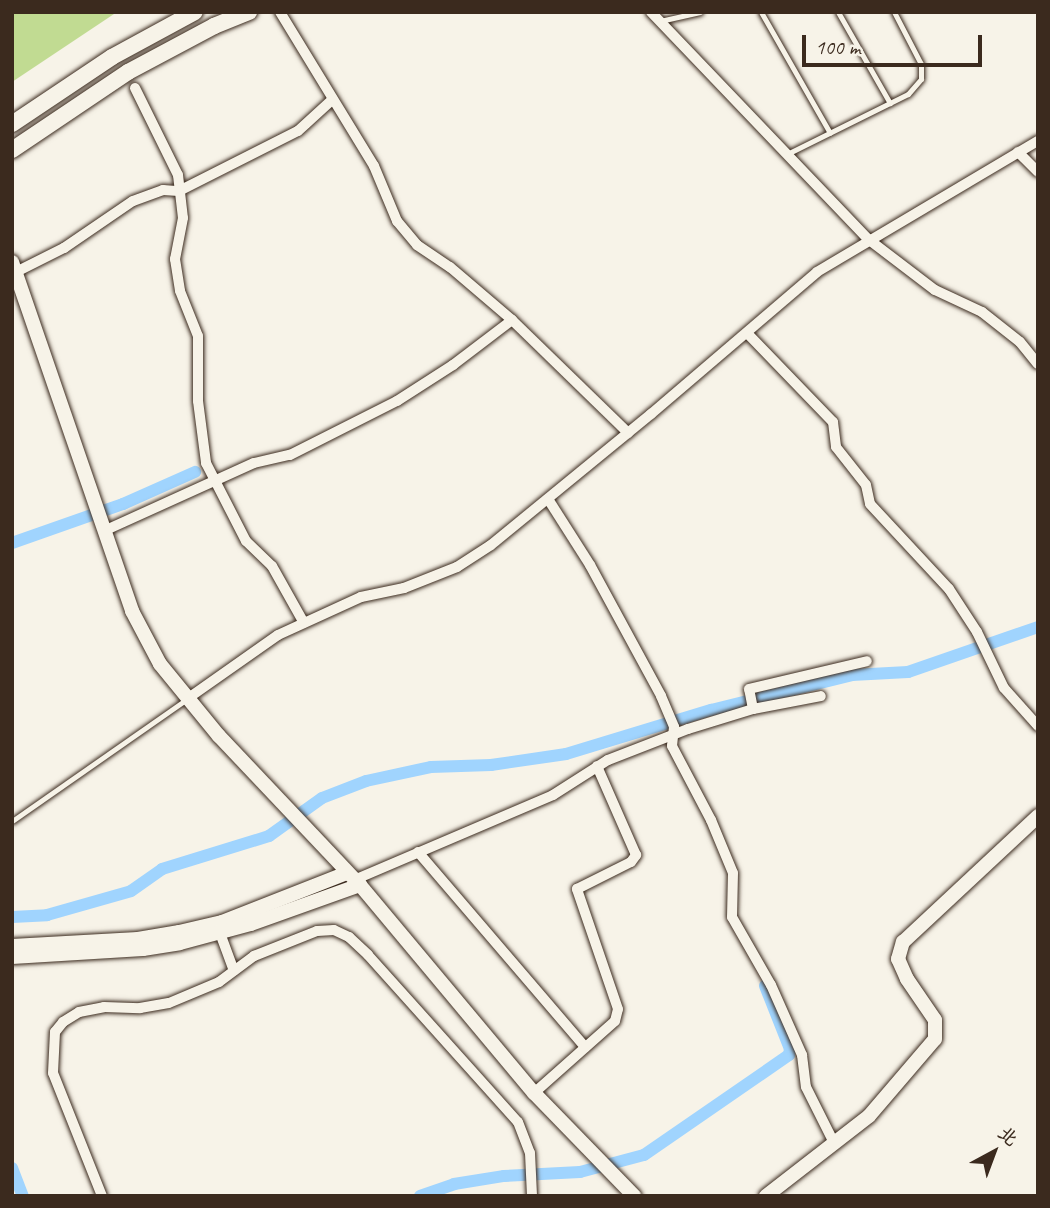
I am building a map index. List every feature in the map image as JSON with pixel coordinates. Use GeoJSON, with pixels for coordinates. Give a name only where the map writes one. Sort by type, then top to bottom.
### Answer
{"type":"FeatureCollection","features":[{"type":"Feature","properties":{"kind":"main road"},"geometry":{"type":"LineString","coordinates":[[12,124],[112,57],[195,12]]}},
{"type":"Feature","properties":{"kind":"main road"},"geometry":{"type":"LineString","coordinates":[[12,150],[128,72],[214,26],[249,12]]}},
{"type":"Feature","properties":{"kind":"street"},"geometry":{"type":"LineString","coordinates":[[280,12],[374,166],[397,221],[417,244],[450,267],[512,320],[628,433]]}},
{"type":"Feature","properties":{"kind":"street"},"geometry":{"type":"LineString","coordinates":[[651,12],[867,239],[935,290],[982,312],[1020,342],[1036,359]]}},
{"type":"Feature","properties":{"kind":"street"},"geometry":{"type":"LineString","coordinates":[[135,88],[177,175],[183,218],[175,259],[180,291],[198,336],[201,436],[206,463],[246,541],[272,566],[304,623]]}},
{"type":"Feature","properties":{"kind":"street"},"geometry":{"type":"LineString","coordinates":[[333,99],[298,131],[179,191],[163,190],[133,201],[64,248],[14,267],[132,611],[160,664],[187,699],[354,879],[534,1093],[630,1191]]}},
{"type":"Feature","properties":{"kind":"street"},"geometry":{"type":"LineString","coordinates":[[187,699],[278,635],[361,597],[404,587],[457,567],[491,545],[817,272],[867,239],[1038,141]]}},
{"type":"Feature","properties":{"kind":"street"},"geometry":{"type":"LineString","coordinates":[[1018,152],[1038,172]]}},
{"type":"Feature","properties":{"kind":"street"},"geometry":{"type":"LineString","coordinates":[[105,529],[254,463],[290,455],[397,401],[453,365],[512,320]]}},
{"type":"Feature","properties":{"kind":"street"},"geometry":{"type":"LineString","coordinates":[[747,333],[833,422],[836,447],[866,485],[870,504],[949,589],[976,632],[1004,688],[1038,726]]}},
{"type":"Feature","properties":{"kind":"street"},"geometry":{"type":"LineString","coordinates":[[548,499],[590,565],[665,706],[673,732],[671,746],[711,820],[733,873],[732,917],[771,985],[802,1055],[806,1087],[834,1143]]}},
{"type":"Feature","properties":{"kind":"street"},"geometry":{"type":"LineString","coordinates":[[753,708],[749,689],[867,660]]}},
{"type":"Feature","properties":{"kind":"street"},"geometry":{"type":"LineString","coordinates":[[12,957],[143,949],[220,933],[553,796],[597,765],[673,732],[753,708],[821,696]]}},
{"type":"Feature","properties":{"kind":"street"},"geometry":{"type":"LineString","coordinates":[[534,1093],[615,1021],[618,1009],[578,889],[631,862],[636,855],[597,765]]}},
{"type":"Feature","properties":{"kind":"street"},"geometry":{"type":"LineString","coordinates":[[766,1196],[869,1116],[935,1039],[935,1020],[907,979],[898,960],[903,942],[1038,816]]}},
{"type":"Feature","properties":{"kind":"street"},"geometry":{"type":"LineString","coordinates":[[418,852],[585,1047]]}},
{"type":"Feature","properties":{"kind":"street"},"geometry":{"type":"LineString","coordinates":[[12,946],[138,939],[179,932],[222,922],[354,879]]}},
{"type":"Feature","properties":{"kind":"street"},"geometry":{"type":"LineString","coordinates":[[103,1196],[54,1073],[55,1032],[63,1022],[79,1012],[169,1003],[219,982],[254,956],[317,932],[334,930],[349,937],[368,955],[518,1122],[530,1153],[532,1196]]}},
{"type":"Feature","properties":{"kind":"street"},"geometry":{"type":"LineString","coordinates":[[220,933],[234,971]]}},
{"type":"Feature","properties":{"kind":"lane"},"geometry":{"type":"LineString","coordinates":[[660,22],[700,12]]}},
{"type":"Feature","properties":{"kind":"lane"},"geometry":{"type":"LineString","coordinates":[[761,12],[830,133]]}},
{"type":"Feature","properties":{"kind":"lane"},"geometry":{"type":"LineString","coordinates":[[838,12],[890,103]]}},
{"type":"Feature","properties":{"kind":"lane"},"geometry":{"type":"LineString","coordinates":[[787,155],[908,94],[921,79],[920,64],[894,12]]}},
{"type":"Feature","properties":{"kind":"lane"},"geometry":{"type":"LineString","coordinates":[[12,821],[187,699]]}},
{"type":"Feature","properties":{"kind":"green space"},"geometry":{"type":"Polygon","coordinates":[[[12,12],[117,12],[12,82],[12,12]]]}},
{"type":"Feature","properties":{"kind":"waterway"},"geometry":{"type":"LineString","coordinates":[[12,543],[123,504],[195,472]]}},
{"type":"Feature","properties":{"kind":"waterway"},"geometry":{"type":"LineString","coordinates":[[12,917],[47,915],[131,891],[162,869],[269,836],[322,798],[366,781],[431,767],[491,765],[566,754],[711,710],[852,675],[908,672],[1038,627]]}},
{"type":"Feature","properties":{"kind":"waterway"},"geometry":{"type":"LineString","coordinates":[[420,1196],[454,1184],[504,1176],[580,1172],[644,1155],[789,1055],[790,1049],[765,986]]}},
{"type":"Feature","properties":{"kind":"waterway"},"geometry":{"type":"LineString","coordinates":[[12,1168],[23,1196]]}}]}
